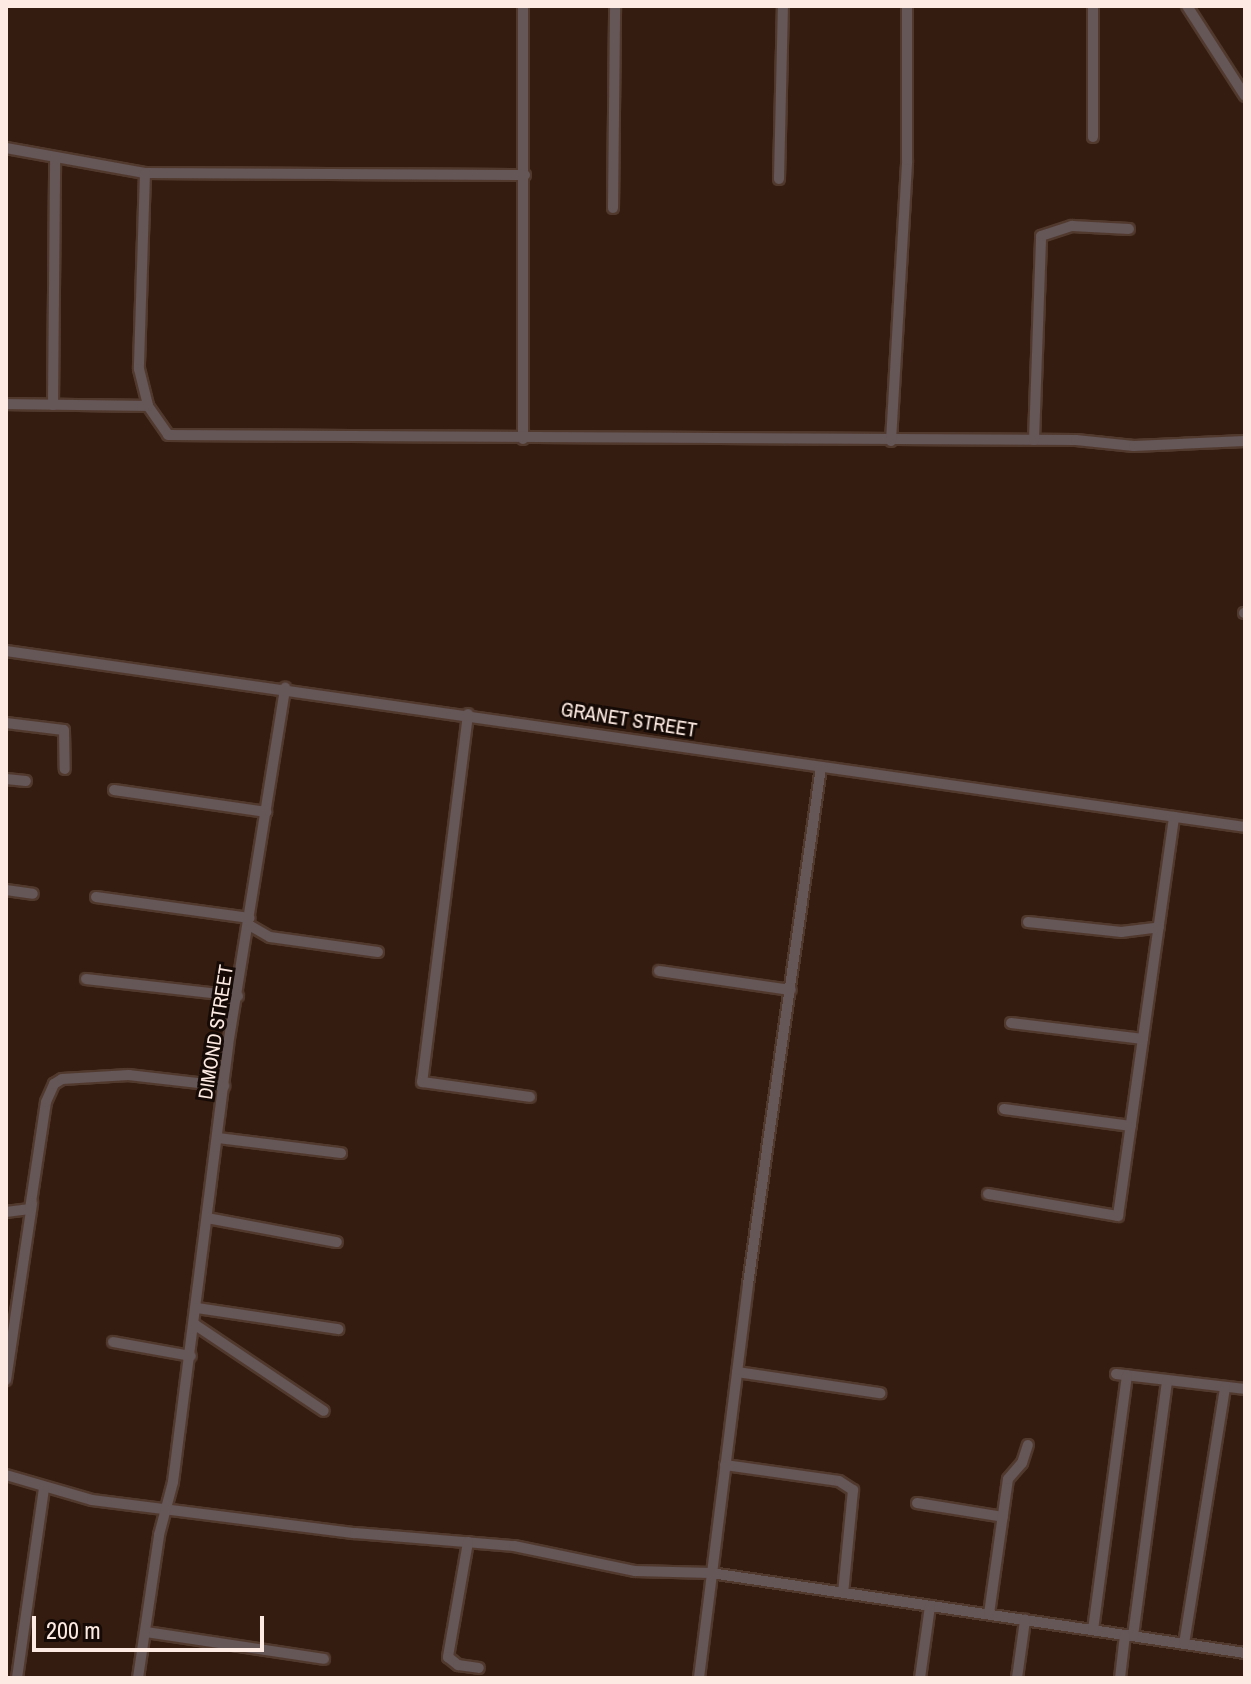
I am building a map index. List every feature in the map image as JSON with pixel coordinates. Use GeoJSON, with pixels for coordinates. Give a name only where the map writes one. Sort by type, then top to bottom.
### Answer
{"type":"FeatureCollection","features":[{"type":"Feature","properties":{"kind":"street"},"geometry":{"type":"LineString","coordinates":[[523,6],[523,439]]}},
{"type":"Feature","properties":{"kind":"street"},"geometry":{"type":"LineString","coordinates":[[613,208],[615,6]]}},
{"type":"Feature","properties":{"kind":"street"},"geometry":{"type":"LineString","coordinates":[[779,179],[783,6]]}},
{"type":"Feature","properties":{"kind":"street"},"geometry":{"type":"LineString","coordinates":[[891,441],[907,160],[907,6]]}},
{"type":"Feature","properties":{"kind":"street"},"geometry":{"type":"LineString","coordinates":[[1093,6],[1093,137]]}},
{"type":"Feature","properties":{"kind":"street"},"geometry":{"type":"LineString","coordinates":[[1187,6],[1245,96]]}},
{"type":"Feature","properties":{"kind":"street"},"geometry":{"type":"LineString","coordinates":[[6,148],[145,173],[525,175]]}},
{"type":"Feature","properties":{"kind":"street"},"geometry":{"type":"LineString","coordinates":[[53,405],[55,157]]}},
{"type":"Feature","properties":{"kind":"street"},"geometry":{"type":"LineString","coordinates":[[145,173],[138,340],[148,406],[168,435],[1034,440],[1134,446],[1245,441]]}},
{"type":"Feature","properties":{"kind":"street"},"geometry":{"type":"LineString","coordinates":[[1034,440],[1041,236],[1072,226],[1129,229]]}},
{"type":"Feature","properties":{"kind":"street"},"geometry":{"type":"LineString","coordinates":[[6,404],[148,406]]}},
{"type":"Feature","properties":{"kind":"street","name":"GRANET STREET"},"geometry":{"type":"LineString","coordinates":[[6,651],[285,688],[1245,827]]}},
{"type":"Feature","properties":{"kind":"street","name":"DIMOND STREET"},"geometry":{"type":"LineString","coordinates":[[164,1505],[173,1482],[188,1383],[224,1086],[285,688]]}},
{"type":"Feature","properties":{"kind":"street"},"geometry":{"type":"LineString","coordinates":[[468,714],[422,1082],[530,1097]]}},
{"type":"Feature","properties":{"kind":"street"},"geometry":{"type":"LineString","coordinates":[[6,723],[64,730],[65,769]]}},
{"type":"Feature","properties":{"kind":"street"},"geometry":{"type":"LineString","coordinates":[[699,1678],[737,1372],[821,767]]}},
{"type":"Feature","properties":{"kind":"street"},"geometry":{"type":"LineString","coordinates":[[6,779],[26,781]]}},
{"type":"Feature","properties":{"kind":"street"},"geometry":{"type":"LineString","coordinates":[[114,790],[266,812]]}},
{"type":"Feature","properties":{"kind":"street"},"geometry":{"type":"LineString","coordinates":[[988,1194],[1118,1216],[1174,817]]}},
{"type":"Feature","properties":{"kind":"street"},"geometry":{"type":"LineString","coordinates":[[6,890],[33,894]]}},
{"type":"Feature","properties":{"kind":"street"},"geometry":{"type":"LineString","coordinates":[[96,897],[249,921],[270,937],[378,952]]}},
{"type":"Feature","properties":{"kind":"street"},"geometry":{"type":"LineString","coordinates":[[1028,922],[1121,932],[1159,927]]}},
{"type":"Feature","properties":{"kind":"street"},"geometry":{"type":"LineString","coordinates":[[659,971],[791,990]]}},
{"type":"Feature","properties":{"kind":"street"},"geometry":{"type":"LineString","coordinates":[[86,979],[238,996]]}},
{"type":"Feature","properties":{"kind":"street"},"geometry":{"type":"LineString","coordinates":[[1011,1023],[1143,1039]]}},
{"type":"Feature","properties":{"kind":"street"},"geometry":{"type":"LineString","coordinates":[[6,1380],[46,1102],[54,1084],[62,1079],[116,1075],[224,1086]]}},
{"type":"Feature","properties":{"kind":"street"},"geometry":{"type":"LineString","coordinates":[[1004,1109],[1131,1126]]}},
{"type":"Feature","properties":{"kind":"street"},"geometry":{"type":"LineString","coordinates":[[218,1138],[341,1153]]}},
{"type":"Feature","properties":{"kind":"street"},"geometry":{"type":"LineString","coordinates":[[6,1212],[23,1212],[33,1202]]}},
{"type":"Feature","properties":{"kind":"street"},"geometry":{"type":"LineString","coordinates":[[207,1218],[337,1242]]}},
{"type":"Feature","properties":{"kind":"street"},"geometry":{"type":"LineString","coordinates":[[197,1308],[338,1329]]}},
{"type":"Feature","properties":{"kind":"street"},"geometry":{"type":"LineString","coordinates":[[194,1324],[324,1411]]}},
{"type":"Feature","properties":{"kind":"street"},"geometry":{"type":"LineString","coordinates":[[113,1342],[191,1356]]}},
{"type":"Feature","properties":{"kind":"street"},"geometry":{"type":"LineString","coordinates":[[737,1372],[880,1393]]}},
{"type":"Feature","properties":{"kind":"street"},"geometry":{"type":"LineString","coordinates":[[1093,1630],[1122,1375],[1245,1389]]}},
{"type":"Feature","properties":{"kind":"street"},"geometry":{"type":"LineString","coordinates":[[1120,1678],[1167,1380]]}},
{"type":"Feature","properties":{"kind":"street"},"geometry":{"type":"LineString","coordinates":[[1184,1644],[1225,1387]]}},
{"type":"Feature","properties":{"kind":"street"},"geometry":{"type":"LineString","coordinates":[[989,1614],[1008,1479],[1022,1463],[1028,1445]]}},
{"type":"Feature","properties":{"kind":"street"},"geometry":{"type":"LineString","coordinates":[[725,1465],[839,1481],[853,1490],[843,1593]]}},
{"type":"Feature","properties":{"kind":"street"},"geometry":{"type":"LineString","coordinates":[[6,1475],[44,1489],[92,1500],[164,1505],[343,1532],[468,1542],[635,1571],[711,1573],[1245,1653]]}},
{"type":"Feature","properties":{"kind":"street"},"geometry":{"type":"LineString","coordinates":[[17,1678],[44,1489]]}},
{"type":"Feature","properties":{"kind":"street"},"geometry":{"type":"LineString","coordinates":[[917,1503],[1003,1517]]}},
{"type":"Feature","properties":{"kind":"street"},"geometry":{"type":"LineString","coordinates":[[138,1678],[164,1505]]}},
{"type":"Feature","properties":{"kind":"street"},"geometry":{"type":"LineString","coordinates":[[468,1542],[448,1657],[479,1668]]}},
{"type":"Feature","properties":{"kind":"street"},"geometry":{"type":"LineString","coordinates":[[920,1678],[930,1606]]}},
{"type":"Feature","properties":{"kind":"street"},"geometry":{"type":"LineString","coordinates":[[1017,1678],[1025,1620]]}},
{"type":"Feature","properties":{"kind":"street"},"geometry":{"type":"LineString","coordinates":[[146,1632],[324,1659]]}}]}
